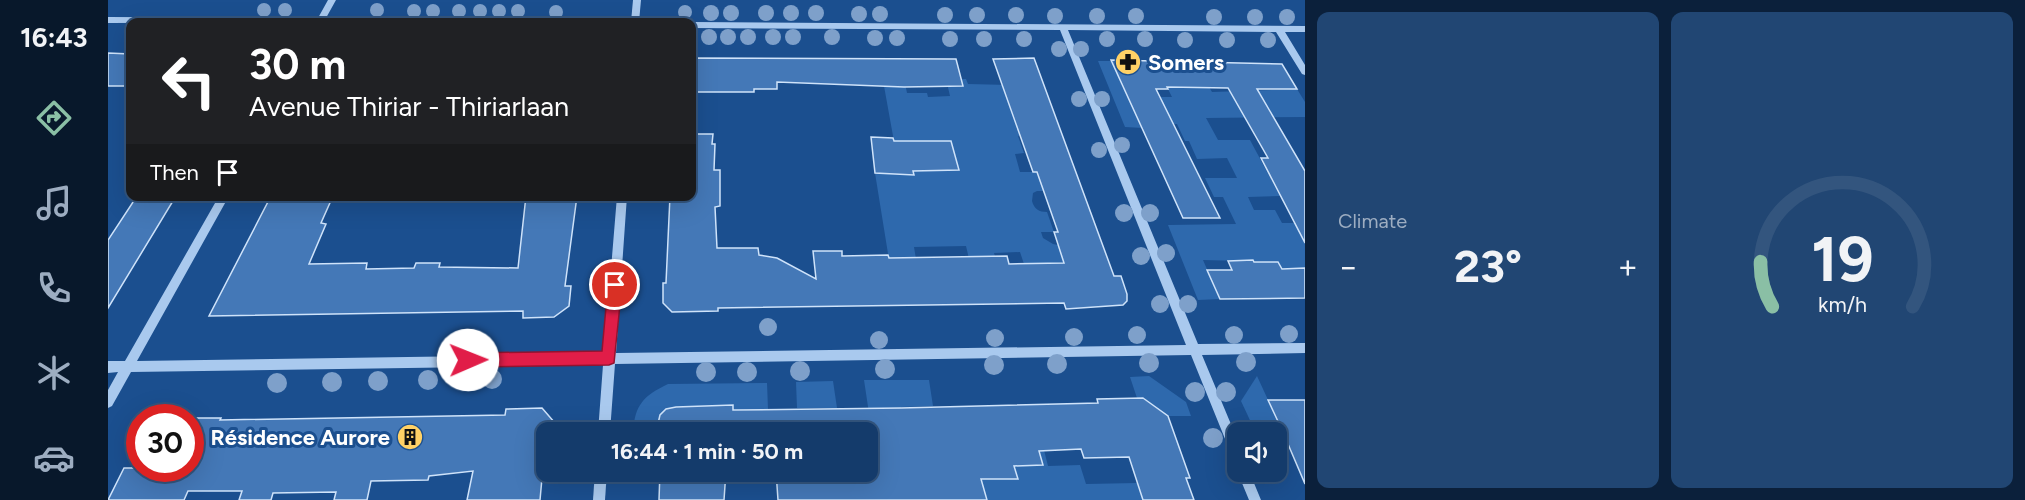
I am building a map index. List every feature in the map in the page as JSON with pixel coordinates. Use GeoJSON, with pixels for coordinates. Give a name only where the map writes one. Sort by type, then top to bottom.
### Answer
{"type":"FeatureCollection","features":[{"type":"Feature","properties":{"kind":"street"},"geometry":{"type":"LineString","coordinates":[[322,18],[332,0]]}},
{"type":"Feature","properties":{"kind":"street"},"geometry":{"type":"LineString","coordinates":[[635,18],[637,0]]}},
{"type":"Feature","properties":{"kind":"street"},"geometry":{"type":"LineString","coordinates":[[108,20],[126,20]]}},
{"type":"Feature","properties":{"kind":"street"},"geometry":{"type":"LineString","coordinates":[[696,25],[1305,29]]}},
{"type":"Feature","properties":{"kind":"street"},"geometry":{"type":"LineString","coordinates":[[1063,28],[1227,430]]}},
{"type":"Feature","properties":{"kind":"street"},"geometry":{"type":"LineString","coordinates":[[1279,29],[1305,72]]}},
{"type":"Feature","properties":{"kind":"street"},"geometry":{"type":"LineString","coordinates":[[108,402],[221,201]]}},
{"type":"Feature","properties":{"kind":"street"},"geometry":{"type":"LineString","coordinates":[[605,422],[622,201]]}},
{"type":"Feature","properties":{"kind":"street"},"geometry":{"type":"LineString","coordinates":[[108,367],[1305,348]]}},
{"type":"Feature","properties":{"kind":"street"},"geometry":{"type":"LineString","coordinates":[[600,500],[601,482]]}},
{"type":"Feature","properties":{"kind":"street"},"geometry":{"type":"LineString","coordinates":[[1248,482],[1255,500]]}},
{"type":"Feature","properties":{"kind":"shaded area"},"geometry":{"type":"Polygon","coordinates":[[[1098,61],[1112,61],[1123,88],[1146,88],[1150,97],[1172,97],[1167,87],[1209,87],[1212,92],[1297,89],[1305,102],[1305,117],[1206,118],[1218,140],[1250,140],[1280,196],[1248,197],[1254,210],[1275,210],[1282,223],[1305,223],[1305,268],[1282,269],[1278,262],[1203,260],[1220,299],[1198,300],[1168,225],[1236,224],[1223,197],[1214,197],[1205,178],[1237,178],[1227,158],[1197,159],[1189,141],[1185,141],[1177,124],[1142,124],[1143,128],[1125,127],[1098,61]]]}},
{"type":"Feature","properties":{"kind":"shaded area"},"geometry":{"type":"Polygon","coordinates":[[[946,79],[966,79],[968,84],[1009,85],[1021,135],[1018,136],[1024,153],[1015,154],[1020,172],[1044,172],[1050,191],[1033,193],[1032,201],[1037,210],[1047,212],[1054,232],[1041,232],[1043,238],[1058,245],[1072,274],[1052,275],[1048,263],[1024,264],[1020,252],[994,253],[997,263],[970,263],[966,246],[914,247],[917,265],[890,266],[875,173],[875,166],[895,147],[884,86],[905,83],[907,93],[927,93],[928,97],[950,96],[946,79]]]}},
{"type":"Feature","properties":{"kind":"shaded area"},"geometry":{"type":"Polygon","coordinates":[[[1149,376],[1186,402],[1191,416],[1168,416],[1143,398],[1137,398],[1130,377],[1149,376]]]}},
{"type":"Feature","properties":{"kind":"shaded area"},"geometry":{"type":"Polygon","coordinates":[[[1257,376],[1278,422],[1251,422],[1241,401],[1257,376]]]}},
{"type":"Feature","properties":{"kind":"shaded area"},"geometry":{"type":"Polygon","coordinates":[[[864,380],[929,380],[933,406],[901,407],[917,500],[882,500],[878,473],[878,422],[870,422],[864,380]]]}},
{"type":"Feature","properties":{"kind":"shaded area"},"geometry":{"type":"Polygon","coordinates":[[[833,381],[837,408],[797,408],[796,382],[833,381]]]}},
{"type":"Feature","properties":{"kind":"shaded area"},"geometry":{"type":"Polygon","coordinates":[[[767,383],[768,409],[733,410],[733,405],[677,407],[666,409],[660,415],[659,422],[634,422],[638,408],[646,397],[668,384],[767,383]]]}},
{"type":"Feature","properties":{"kind":"shaded area"},"geometry":{"type":"Polygon","coordinates":[[[1039,450],[1044,450],[1048,466],[1080,465],[1086,484],[1137,483],[1143,500],[987,500],[981,479],[1017,478],[1014,466],[1043,465],[1039,450]]]}},
{"type":"Feature","properties":{"kind":"building"},"geometry":{"type":"Polygon","coordinates":[[[108,53],[126,54],[126,86],[108,86],[108,53]]]}},
{"type":"Feature","properties":{"kind":"building"},"geometry":{"type":"Polygon","coordinates":[[[696,58],[956,59],[963,86],[904,87],[777,82],[777,89],[754,89],[754,92],[696,92],[696,58]]]}},
{"type":"Feature","properties":{"kind":"building"},"geometry":{"type":"Polygon","coordinates":[[[1034,58],[1114,276],[1121,276],[1127,294],[1127,301],[1123,305],[1066,309],[1064,303],[718,308],[718,311],[672,312],[663,303],[670,201],[696,201],[696,134],[713,134],[714,170],[720,170],[720,206],[715,207],[717,248],[758,248],[759,255],[777,258],[816,279],[813,251],[842,251],[842,256],[888,255],[889,258],[1007,256],[1009,264],[1064,263],[1054,232],[1058,232],[1037,172],[1033,172],[993,59],[1034,58]]]}},
{"type":"Feature","properties":{"kind":"building"},"geometry":{"type":"Polygon","coordinates":[[[1111,60],[1282,64],[1297,89],[1257,89],[1305,171],[1305,243],[1261,158],[1268,158],[1228,88],[1167,87],[1168,89],[1156,89],[1220,218],[1183,218],[1111,60]]]}},
{"type":"Feature","properties":{"kind":"building"},"geometry":{"type":"Polygon","coordinates":[[[871,137],[893,138],[894,141],[951,141],[959,170],[913,171],[914,175],[875,173],[871,137]]]}},
{"type":"Feature","properties":{"kind":"building"},"geometry":{"type":"Polygon","coordinates":[[[134,201],[173,201],[108,308],[108,240],[134,201]]]}},
{"type":"Feature","properties":{"kind":"building"},"geometry":{"type":"Polygon","coordinates":[[[268,201],[331,201],[321,223],[326,224],[309,264],[367,263],[366,269],[414,268],[416,263],[440,263],[439,267],[518,268],[525,201],[576,201],[565,286],[571,286],[569,306],[554,317],[523,318],[523,311],[209,316],[268,201]]]}},
{"type":"Feature","properties":{"kind":"building"},"geometry":{"type":"Polygon","coordinates":[[[1253,260],[1254,262],[1278,262],[1282,269],[1305,268],[1305,298],[1220,299],[1207,270],[1232,270],[1228,261],[1253,260]]]}},
{"type":"Feature","properties":{"kind":"building"},"geometry":{"type":"Polygon","coordinates":[[[1143,398],[1168,416],[1190,478],[1186,478],[1194,500],[1143,500],[1129,457],[1084,458],[1081,449],[1039,451],[1043,465],[1014,466],[1018,479],[981,479],[987,500],[778,500],[777,482],[878,482],[878,422],[658,422],[660,415],[666,409],[676,407],[733,405],[733,410],[901,408],[1098,403],[1097,399],[1143,398]]]}},
{"type":"Feature","properties":{"kind":"building"},"geometry":{"type":"Polygon","coordinates":[[[1268,400],[1305,400],[1305,484],[1287,442],[1287,422],[1278,422],[1268,400]]]}},
{"type":"Feature","properties":{"kind":"building"},"geometry":{"type":"Polygon","coordinates":[[[542,408],[554,422],[536,422],[536,482],[542,482],[540,500],[467,500],[473,471],[429,476],[428,480],[371,481],[367,500],[334,500],[336,492],[273,493],[271,500],[239,500],[242,491],[188,491],[184,500],[108,500],[124,468],[126,468],[126,482],[204,482],[204,418],[221,418],[220,420],[505,415],[506,409],[542,408]]]}},
{"type":"Feature","properties":{"kind":"building"},"geometry":{"type":"Polygon","coordinates":[[[660,482],[725,482],[724,500],[659,500],[660,482]]]}},
{"type":"Feature","properties":{"kind":"place","name":"Somers"},"geometry":{"type":"Point","coordinates":[1128,62]}},
{"type":"Feature","properties":{"kind":"place","name":"Résidence Aurore"},"geometry":{"type":"Point","coordinates":[410,437]}},
{"type":"Feature","properties":{"kind":"route"},"geometry":{"type":"LineString","coordinates":[[468,360],[609,358],[615,285]]}}]}
